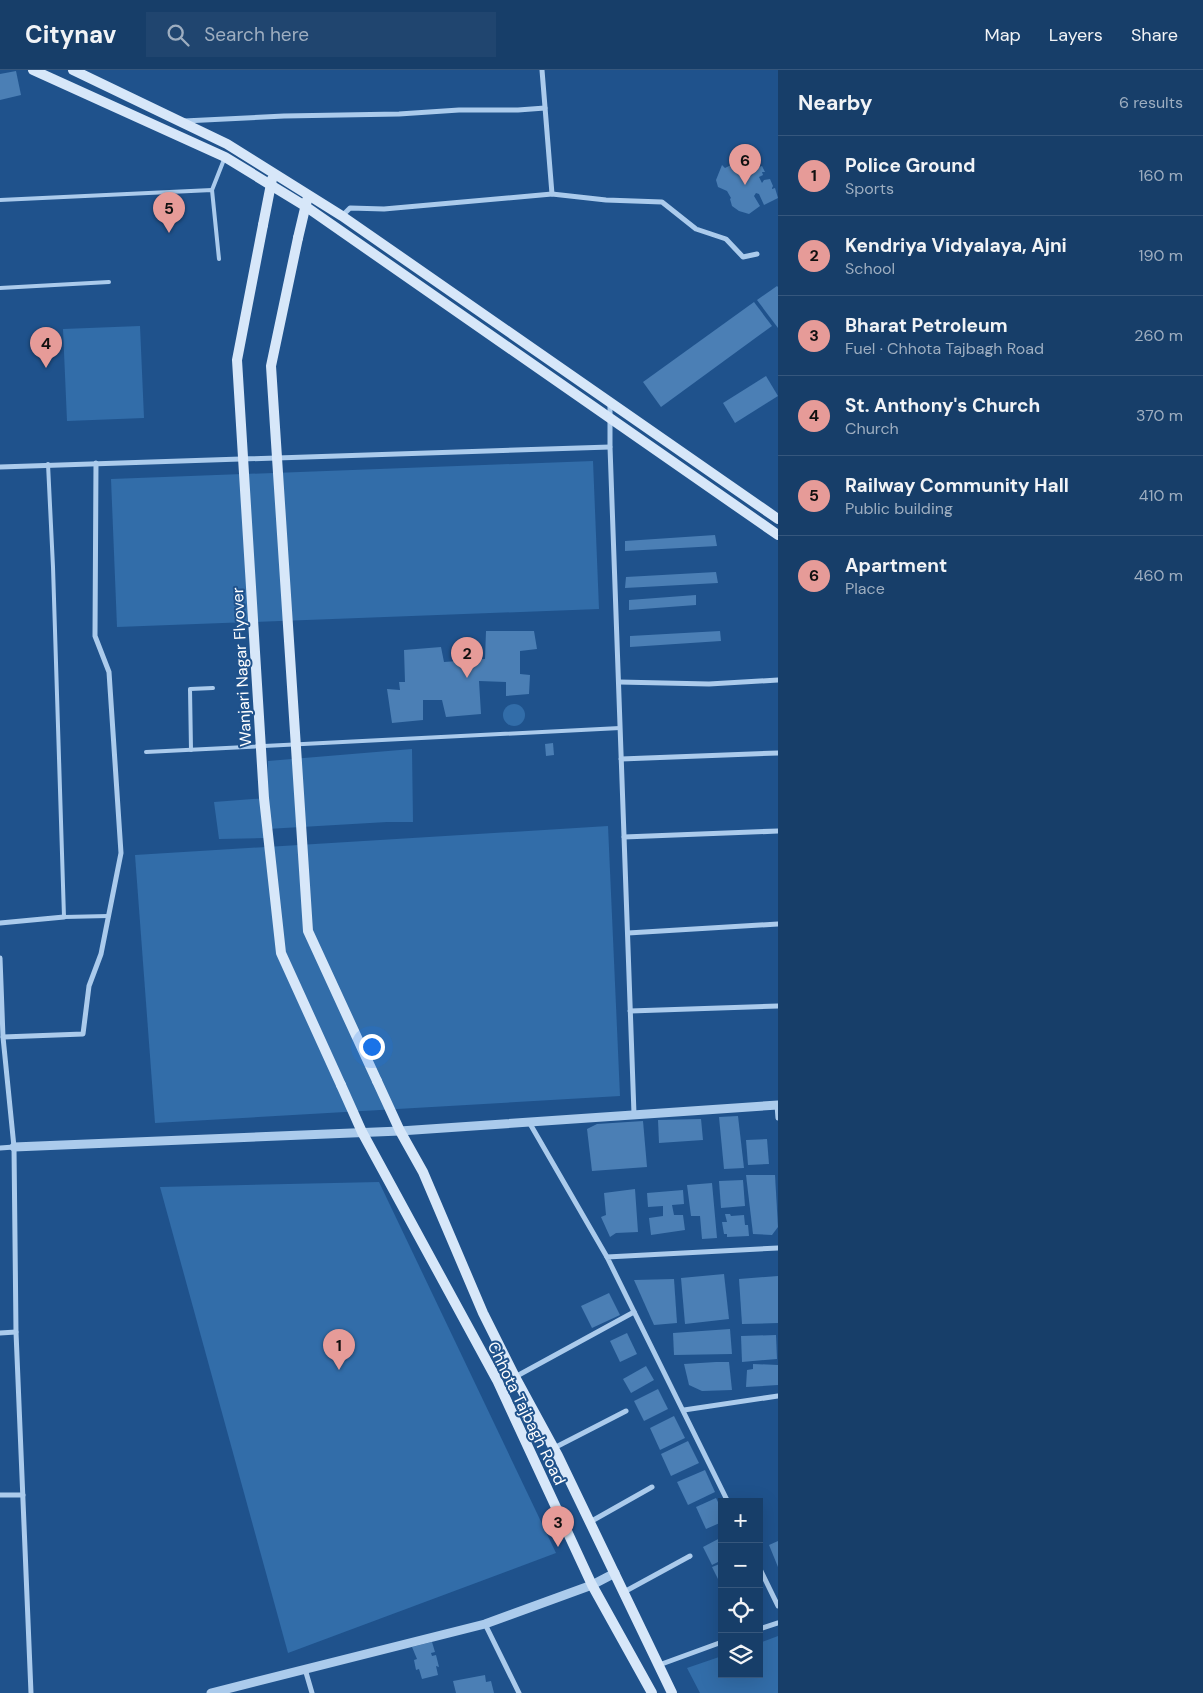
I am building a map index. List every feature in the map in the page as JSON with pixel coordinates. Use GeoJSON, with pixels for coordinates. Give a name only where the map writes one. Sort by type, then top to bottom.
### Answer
{"type":"FeatureCollection","features":[{"type":"Feature","properties":{"kind":"main road"},"geometry":{"type":"LineString","coordinates":[[33,70],[225,157],[305,206],[778,535]]}},
{"type":"Feature","properties":{"kind":"main road"},"geometry":{"type":"LineString","coordinates":[[73,70],[227,144],[342,216],[778,519]]}},
{"type":"Feature","properties":{"kind":"main road","name":"Wanjari Nagar Flyover"},"geometry":{"type":"LineString","coordinates":[[274,173],[270,185],[237,360],[264,798],[281,953],[362,1132]]}},
{"type":"Feature","properties":{"kind":"main road"},"geometry":{"type":"LineString","coordinates":[[309,195],[305,206],[271,366],[308,931],[400,1131],[423,1172],[483,1313],[514,1377],[554,1448],[672,1693]]}},
{"type":"Feature","properties":{"kind":"main road","name":"Chhota Tajbagh Road"},"geometry":{"type":"LineString","coordinates":[[362,1132],[497,1380],[592,1585],[652,1693]]}},
{"type":"Feature","properties":{"kind":"street"},"geometry":{"type":"LineString","coordinates":[[542,70],[552,194]]}},
{"type":"Feature","properties":{"kind":"street"},"geometry":{"type":"LineString","coordinates":[[179,121],[545,108]]}},
{"type":"Feature","properties":{"kind":"street"},"geometry":{"type":"LineString","coordinates":[[342,216],[350,208],[384,209],[552,194],[606,200],[662,202],[696,229],[726,239],[743,257],[757,254]]}},
{"type":"Feature","properties":{"kind":"street"},"geometry":{"type":"LineString","coordinates":[[610,403],[634,1114]]}},
{"type":"Feature","properties":{"kind":"street"},"geometry":{"type":"LineString","coordinates":[[0,467],[610,447]]}},
{"type":"Feature","properties":{"kind":"street"},"geometry":{"type":"LineString","coordinates":[[3,1036],[83,1034],[90,986],[101,954],[121,853],[110,672],[95,636],[96,463]]}},
{"type":"Feature","properties":{"kind":"street"},"geometry":{"type":"LineString","coordinates":[[619,682],[709,684],[778,680]]}},
{"type":"Feature","properties":{"kind":"street"},"geometry":{"type":"LineString","coordinates":[[621,760],[778,753]]}},
{"type":"Feature","properties":{"kind":"street"},"geometry":{"type":"LineString","coordinates":[[624,837],[778,831]]}},
{"type":"Feature","properties":{"kind":"street"},"geometry":{"type":"LineString","coordinates":[[0,923],[64,917]]}},
{"type":"Feature","properties":{"kind":"street"},"geometry":{"type":"LineString","coordinates":[[628,933],[778,924]]}},
{"type":"Feature","properties":{"kind":"street"},"geometry":{"type":"LineString","coordinates":[[0,958],[3,1036],[14,1147],[16,1332],[31,1693]]}},
{"type":"Feature","properties":{"kind":"street"},"geometry":{"type":"LineString","coordinates":[[630,1011],[778,1006]]}},
{"type":"Feature","properties":{"kind":"street"},"geometry":{"type":"LineString","coordinates":[[0,1148],[400,1131],[777,1105],[778,1118]]}},
{"type":"Feature","properties":{"kind":"street"},"geometry":{"type":"LineString","coordinates":[[529,1122],[607,1257],[726,1498]]}},
{"type":"Feature","properties":{"kind":"street"},"geometry":{"type":"LineString","coordinates":[[607,1257],[778,1248]]}},
{"type":"Feature","properties":{"kind":"street"},"geometry":{"type":"LineString","coordinates":[[514,1377],[634,1312]]}},
{"type":"Feature","properties":{"kind":"street"},"geometry":{"type":"LineString","coordinates":[[0,1333],[16,1332]]}},
{"type":"Feature","properties":{"kind":"street"},"geometry":{"type":"LineString","coordinates":[[684,1410],[778,1396]]}},
{"type":"Feature","properties":{"kind":"street"},"geometry":{"type":"LineString","coordinates":[[554,1448],[626,1411]]}},
{"type":"Feature","properties":{"kind":"street"},"geometry":{"type":"LineString","coordinates":[[590,1522],[652,1487]]}},
{"type":"Feature","properties":{"kind":"street"},"geometry":{"type":"LineString","coordinates":[[0,1495],[23,1495]]}},
{"type":"Feature","properties":{"kind":"street"},"geometry":{"type":"LineString","coordinates":[[624,1592],[690,1556]]}},
{"type":"Feature","properties":{"kind":"street"},"geometry":{"type":"LineString","coordinates":[[211,1693],[485,1624],[592,1585],[614,1573]]}},
{"type":"Feature","properties":{"kind":"street"},"geometry":{"type":"LineString","coordinates":[[763,1575],[778,1606]]}},
{"type":"Feature","properties":{"kind":"street"},"geometry":{"type":"LineString","coordinates":[[763,1628],[778,1623]]}},
{"type":"Feature","properties":{"kind":"street"},"geometry":{"type":"LineString","coordinates":[[485,1624],[519,1693]]}},
{"type":"Feature","properties":{"kind":"street"},"geometry":{"type":"LineString","coordinates":[[658,1665],[718,1643]]}},
{"type":"Feature","properties":{"kind":"street"},"geometry":{"type":"LineString","coordinates":[[305,1669],[312,1693]]}},
{"type":"Feature","properties":{"kind":"lane"},"geometry":{"type":"LineString","coordinates":[[219,259],[212,190],[225,157]]}},
{"type":"Feature","properties":{"kind":"lane"},"geometry":{"type":"LineString","coordinates":[[0,200],[212,190]]}},
{"type":"Feature","properties":{"kind":"lane"},"geometry":{"type":"LineString","coordinates":[[0,288],[109,282]]}},
{"type":"Feature","properties":{"kind":"lane"},"geometry":{"type":"LineString","coordinates":[[48,464],[54,567],[64,917],[108,916]]}},
{"type":"Feature","properties":{"kind":"lane"},"geometry":{"type":"LineString","coordinates":[[191,750],[190,689],[213,688]]}},
{"type":"Feature","properties":{"kind":"lane"},"geometry":{"type":"LineString","coordinates":[[146,752],[620,728]]}},
{"type":"Feature","properties":{"kind":"shaded area"},"geometry":{"type":"Polygon","coordinates":[[[140,326],[144,418],[67,421],[63,329],[140,326]]]}},
{"type":"Feature","properties":{"kind":"shaded area"},"geometry":{"type":"Polygon","coordinates":[[[593,461],[599,609],[117,627],[111,479],[593,461]]]}},
{"type":"Feature","properties":{"kind":"shaded area"},"geometry":{"type":"Polygon","coordinates":[[[514,704],[522,707],[525,715],[522,723],[514,726],[506,723],[503,715],[506,707],[514,704]]]}},
{"type":"Feature","properties":{"kind":"shaded area"},"geometry":{"type":"Polygon","coordinates":[[[412,749],[413,822],[267,829],[265,838],[219,839],[214,802],[267,798],[268,761],[412,749]]]}},
{"type":"Feature","properties":{"kind":"shaded area"},"geometry":{"type":"Polygon","coordinates":[[[608,826],[620,1096],[155,1123],[135,855],[608,826]]]}},
{"type":"Feature","properties":{"kind":"shaded area"},"geometry":{"type":"Polygon","coordinates":[[[379,1182],[556,1553],[288,1653],[160,1187],[379,1182]]]}},
{"type":"Feature","properties":{"kind":"shaded area"},"geometry":{"type":"Polygon","coordinates":[[[778,1636],[778,1693],[700,1693],[687,1668],[718,1657],[718,1678],[763,1678],[763,1642],[778,1636]]]}},
{"type":"Feature","properties":{"kind":"building"},"geometry":{"type":"Polygon","coordinates":[[[16,71],[21,95],[0,100],[0,74],[16,71]]]}},
{"type":"Feature","properties":{"kind":"building"},"geometry":{"type":"Polygon","coordinates":[[[755,153],[760,162],[757,163],[759,167],[762,166],[765,172],[762,172],[763,175],[759,177],[762,183],[764,180],[770,179],[773,186],[772,189],[775,188],[778,198],[764,205],[759,194],[756,193],[754,196],[760,206],[749,214],[739,211],[732,206],[731,198],[727,191],[718,187],[716,180],[722,165],[725,168],[755,153]]]}},
{"type":"Feature","properties":{"kind":"building"},"geometry":{"type":"Polygon","coordinates":[[[778,287],[778,328],[757,300],[778,287]]]}},
{"type":"Feature","properties":{"kind":"building"},"geometry":{"type":"Polygon","coordinates":[[[754,302],[772,326],[661,407],[643,382],[754,302]]]}},
{"type":"Feature","properties":{"kind":"building"},"geometry":{"type":"Polygon","coordinates":[[[766,376],[778,396],[735,423],[723,403],[766,376]]]}},
{"type":"Feature","properties":{"kind":"building"},"geometry":{"type":"Polygon","coordinates":[[[715,535],[717,546],[625,551],[625,541],[715,535]]]}},
{"type":"Feature","properties":{"kind":"building"},"geometry":{"type":"Polygon","coordinates":[[[716,572],[718,583],[625,588],[626,577],[716,572]]]}},
{"type":"Feature","properties":{"kind":"building"},"geometry":{"type":"Polygon","coordinates":[[[696,595],[696,605],[629,610],[629,600],[696,595]]]}},
{"type":"Feature","properties":{"kind":"building"},"geometry":{"type":"Polygon","coordinates":[[[486,631],[534,631],[537,649],[520,651],[520,674],[530,675],[529,694],[506,696],[506,682],[479,681],[481,714],[446,717],[442,700],[423,700],[423,720],[392,723],[387,689],[400,690],[399,682],[405,682],[404,650],[441,647],[444,662],[485,659],[486,631]]]}},
{"type":"Feature","properties":{"kind":"building"},"geometry":{"type":"Polygon","coordinates":[[[720,631],[721,641],[630,647],[630,636],[720,631]]]}},
{"type":"Feature","properties":{"kind":"building"},"geometry":{"type":"Polygon","coordinates":[[[553,743],[554,755],[546,756],[545,744],[553,743]]]}},
{"type":"Feature","properties":{"kind":"building"},"geometry":{"type":"Polygon","coordinates":[[[738,1116],[744,1168],[724,1169],[719,1117],[738,1116]]]}},
{"type":"Feature","properties":{"kind":"building"},"geometry":{"type":"Polygon","coordinates":[[[701,1119],[703,1140],[659,1143],[658,1120],[701,1119]]]}},
{"type":"Feature","properties":{"kind":"building"},"geometry":{"type":"Polygon","coordinates":[[[643,1121],[647,1167],[592,1171],[587,1129],[597,1124],[643,1121]]]}},
{"type":"Feature","properties":{"kind":"building"},"geometry":{"type":"Polygon","coordinates":[[[767,1139],[769,1164],[748,1165],[746,1140],[767,1139]]]}},
{"type":"Feature","properties":{"kind":"building"},"geometry":{"type":"Polygon","coordinates":[[[746,1175],[775,1175],[778,1227],[772,1235],[753,1234],[746,1175]]]}},
{"type":"Feature","properties":{"kind":"building"},"geometry":{"type":"Polygon","coordinates":[[[743,1180],[745,1206],[721,1208],[719,1181],[743,1180]]]}},
{"type":"Feature","properties":{"kind":"building"},"geometry":{"type":"Polygon","coordinates":[[[712,1183],[717,1238],[702,1239],[700,1216],[691,1216],[687,1185],[712,1183]]]}},
{"type":"Feature","properties":{"kind":"building"},"geometry":{"type":"Polygon","coordinates":[[[635,1189],[638,1232],[616,1233],[610,1237],[601,1217],[606,1215],[604,1193],[635,1189]]]}},
{"type":"Feature","properties":{"kind":"building"},"geometry":{"type":"Polygon","coordinates":[[[683,1190],[684,1204],[672,1205],[674,1215],[683,1215],[685,1230],[651,1235],[649,1218],[663,1216],[663,1206],[648,1207],[647,1193],[683,1190]]]}},
{"type":"Feature","properties":{"kind":"building"},"geometry":{"type":"Polygon","coordinates":[[[725,1214],[730,1214],[731,1216],[744,1215],[745,1225],[748,1225],[749,1236],[727,1237],[727,1234],[724,1234],[722,1222],[727,1222],[725,1214]]]}},
{"type":"Feature","properties":{"kind":"building"},"geometry":{"type":"Polygon","coordinates":[[[724,1274],[729,1319],[685,1324],[681,1278],[724,1274]]]}},
{"type":"Feature","properties":{"kind":"building"},"geometry":{"type":"Polygon","coordinates":[[[778,1276],[778,1323],[742,1324],[739,1279],[778,1276]]]}},
{"type":"Feature","properties":{"kind":"building"},"geometry":{"type":"Polygon","coordinates":[[[674,1279],[677,1323],[654,1325],[634,1280],[674,1279]]]}},
{"type":"Feature","properties":{"kind":"building"},"geometry":{"type":"Polygon","coordinates":[[[609,1293],[620,1315],[592,1328],[581,1306],[609,1293]]]}},
{"type":"Feature","properties":{"kind":"building"},"geometry":{"type":"Polygon","coordinates":[[[730,1329],[732,1354],[674,1355],[673,1333],[730,1329]]]}},
{"type":"Feature","properties":{"kind":"building"},"geometry":{"type":"Polygon","coordinates":[[[627,1333],[637,1354],[620,1362],[610,1341],[627,1333]]]}},
{"type":"Feature","properties":{"kind":"building"},"geometry":{"type":"Polygon","coordinates":[[[776,1335],[777,1359],[742,1362],[741,1336],[776,1335]]]}},
{"type":"Feature","properties":{"kind":"building"},"geometry":{"type":"Polygon","coordinates":[[[729,1362],[732,1390],[702,1391],[689,1385],[684,1364],[729,1362]]]}},
{"type":"Feature","properties":{"kind":"building"},"geometry":{"type":"Polygon","coordinates":[[[753,1364],[778,1365],[778,1385],[746,1387],[747,1370],[753,1369],[753,1364]]]}},
{"type":"Feature","properties":{"kind":"building"},"geometry":{"type":"Polygon","coordinates":[[[646,1366],[654,1380],[631,1393],[623,1379],[646,1366]]]}},
{"type":"Feature","properties":{"kind":"building"},"geometry":{"type":"Polygon","coordinates":[[[658,1389],[668,1409],[644,1421],[634,1401],[658,1389]]]}},
{"type":"Feature","properties":{"kind":"building"},"geometry":{"type":"Polygon","coordinates":[[[674,1416],[685,1438],[660,1450],[650,1428],[674,1416]]]}},
{"type":"Feature","properties":{"kind":"building"},"geometry":{"type":"Polygon","coordinates":[[[688,1441],[699,1463],[671,1476],[661,1454],[688,1441]]]}},
{"type":"Feature","properties":{"kind":"building"},"geometry":{"type":"Polygon","coordinates":[[[705,1470],[715,1492],[688,1505],[677,1482],[705,1470]]]}},
{"type":"Feature","properties":{"kind":"building"},"geometry":{"type":"Polygon","coordinates":[[[716,1498],[718,1502],[718,1524],[706,1529],[696,1507],[716,1498]]]}},
{"type":"Feature","properties":{"kind":"building"},"geometry":{"type":"Polygon","coordinates":[[[718,1539],[718,1562],[712,1565],[703,1547],[718,1539]]]}},
{"type":"Feature","properties":{"kind":"building"},"geometry":{"type":"Polygon","coordinates":[[[778,1541],[778,1567],[769,1545],[778,1541]]]}},
{"type":"Feature","properties":{"kind":"building"},"geometry":{"type":"Polygon","coordinates":[[[718,1565],[718,1579],[712,1567],[718,1565]]]}},
{"type":"Feature","properties":{"kind":"building"},"geometry":{"type":"Polygon","coordinates":[[[432,1642],[435,1652],[431,1653],[432,1656],[436,1655],[439,1667],[436,1666],[438,1675],[422,1679],[419,1669],[416,1670],[414,1660],[417,1659],[412,1647],[432,1642]]]}},
{"type":"Feature","properties":{"kind":"building"},"geometry":{"type":"Polygon","coordinates":[[[485,1675],[486,1682],[491,1681],[494,1693],[456,1693],[453,1681],[485,1675]]]}},
{"type":"Feature","properties":{"kind":"place","name":"Apartment"},"geometry":{"type":"Point","coordinates":[745,185]}},
{"type":"Feature","properties":{"kind":"place","name":"Railway Community Hall"},"geometry":{"type":"Point","coordinates":[169,233]}},
{"type":"Feature","properties":{"kind":"place","name":"St. Anthony's Church"},"geometry":{"type":"Point","coordinates":[46,368]}},
{"type":"Feature","properties":{"kind":"place","name":"Kendriya Vidyalaya, Ajni"},"geometry":{"type":"Point","coordinates":[467,678]}},
{"type":"Feature","properties":{"kind":"place","name":"Police Ground"},"geometry":{"type":"Point","coordinates":[339,1370]}},
{"type":"Feature","properties":{"kind":"place","name":"Bharat Petroleum"},"geometry":{"type":"Point","coordinates":[558,1547]}}]}
